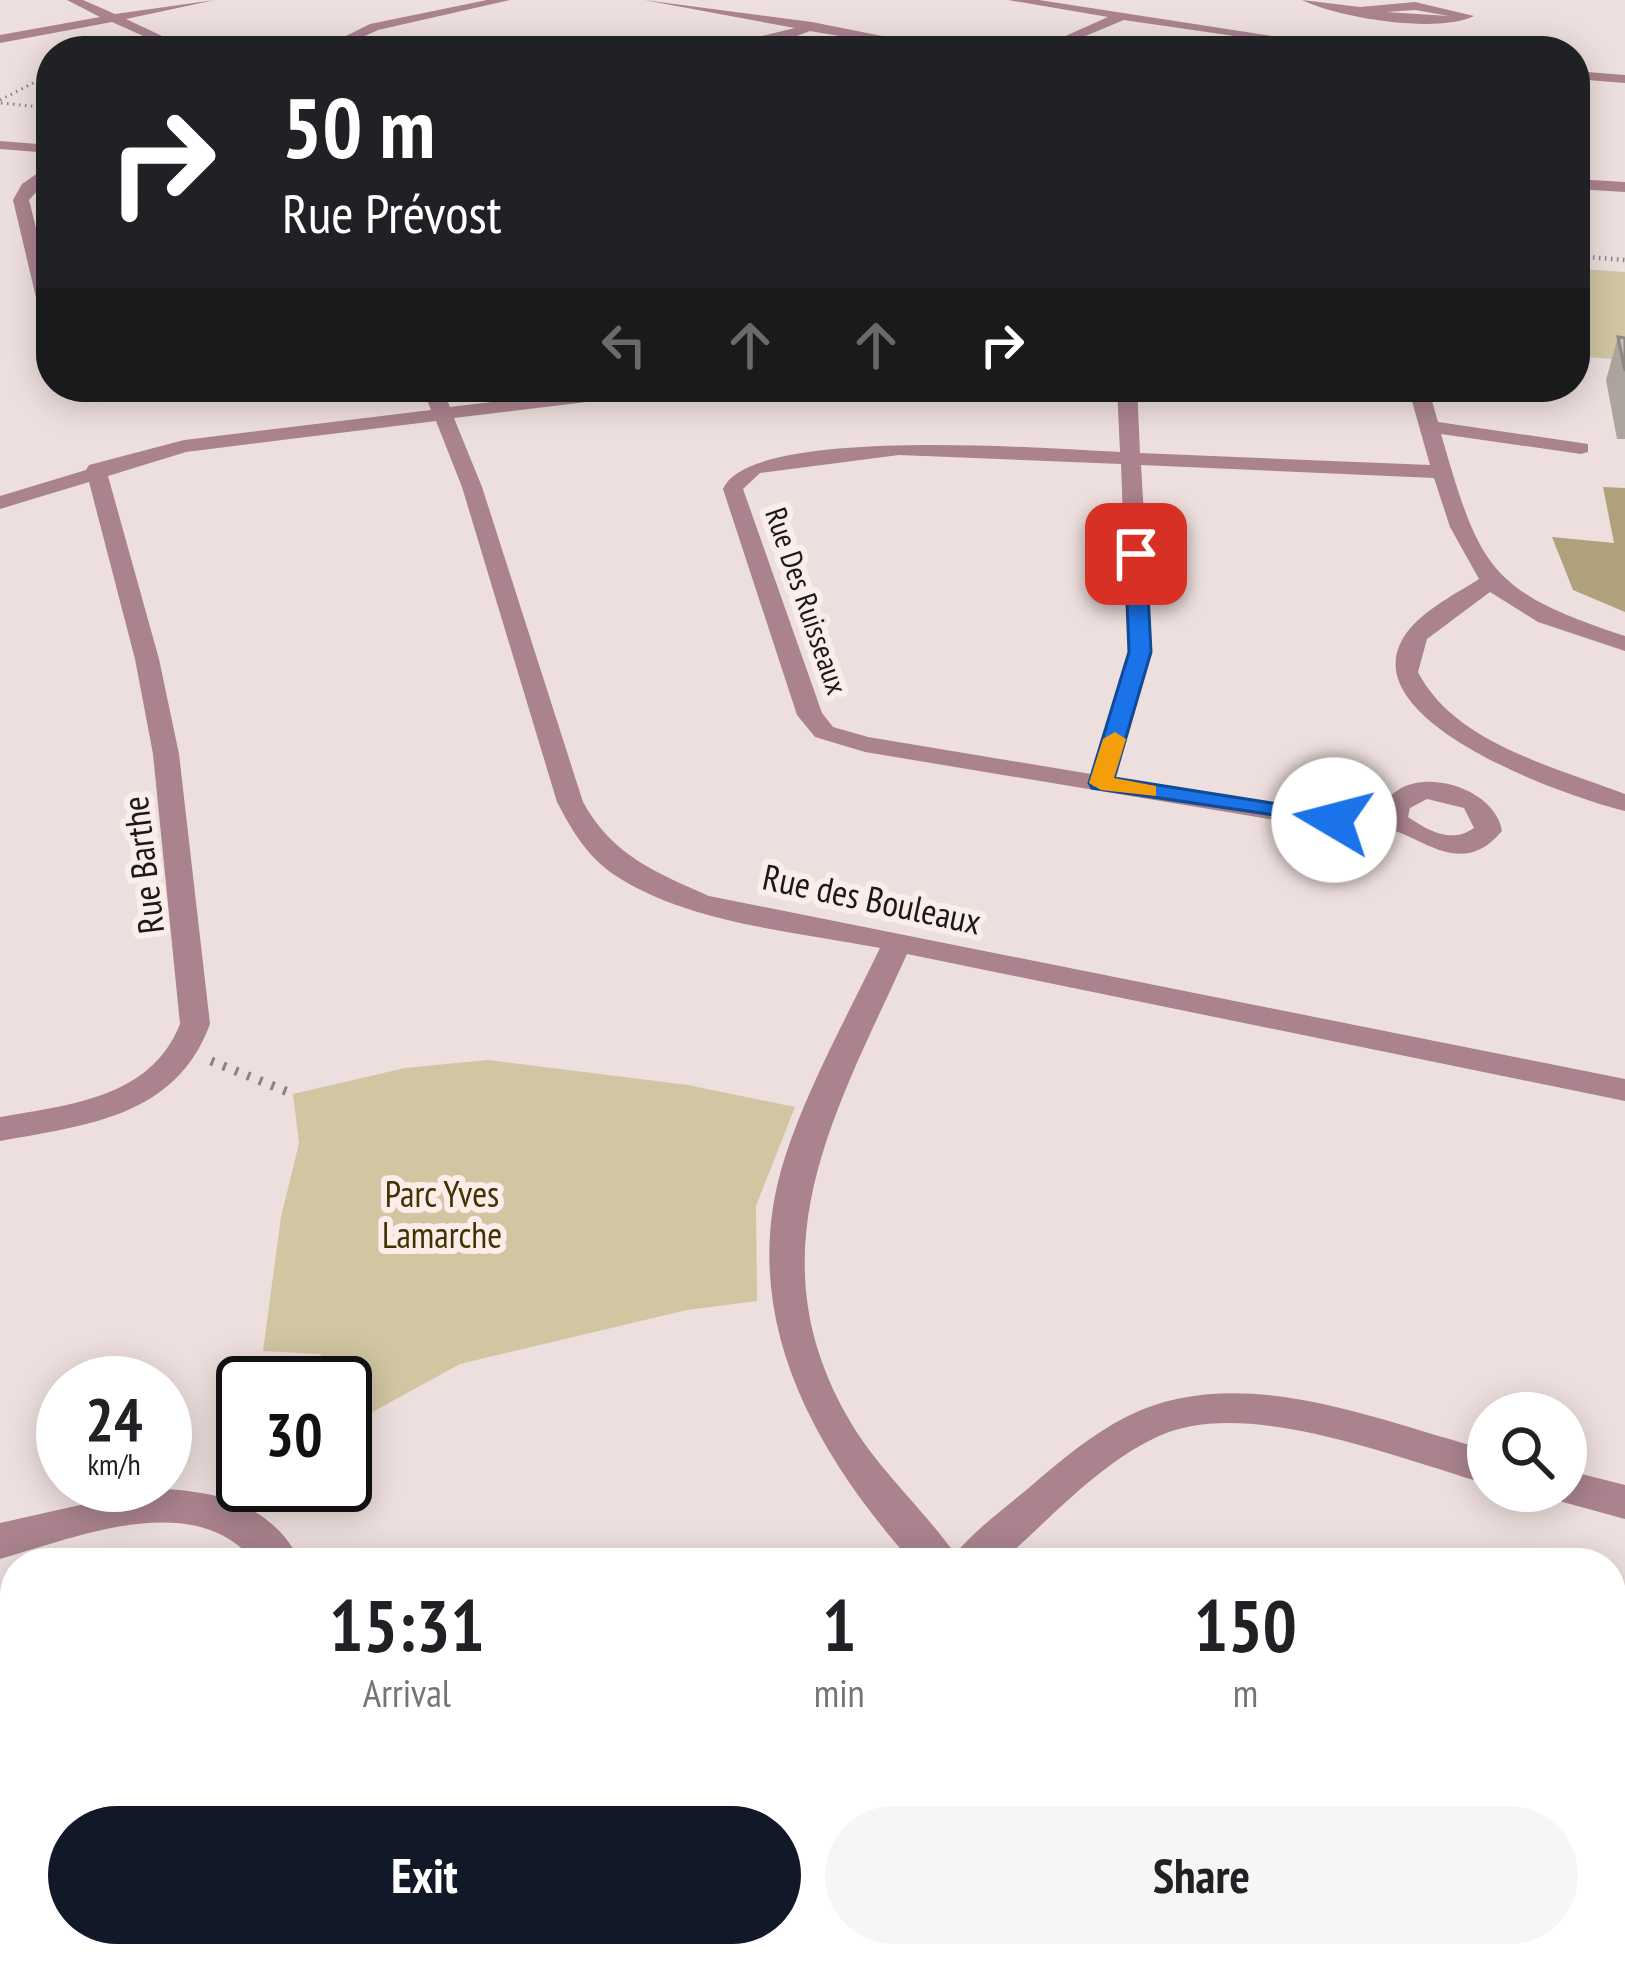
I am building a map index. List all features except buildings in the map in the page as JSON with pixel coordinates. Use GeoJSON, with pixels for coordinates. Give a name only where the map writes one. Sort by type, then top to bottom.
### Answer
{"type":"FeatureCollection","features":[{"type":"Feature","properties":{"kind":"street"},"geometry":{"type":"LineString","coordinates":[[73,0],[154,36]]}},
{"type":"Feature","properties":{"kind":"street"},"geometry":{"type":"LineString","coordinates":[[0,39],[209,0]]}},
{"type":"Feature","properties":{"kind":"street"},"geometry":{"type":"LineString","coordinates":[[354,36],[374,27],[504,0]]}},
{"type":"Feature","properties":{"kind":"street"},"geometry":{"type":"LineString","coordinates":[[650,0],[867,36]]}},
{"type":"Feature","properties":{"kind":"street"},"geometry":{"type":"LineString","coordinates":[[1014,0],[1260,36]]}},
{"type":"Feature","properties":{"kind":"street"},"geometry":{"type":"LineString","coordinates":[[1308,0],[1364,10],[1450,20],[1468,16],[1415,6],[1364,10]]}},
{"type":"Feature","properties":{"kind":"street"},"geometry":{"type":"LineString","coordinates":[[1074,36],[1148,3]]}},
{"type":"Feature","properties":{"kind":"street"},"geometry":{"type":"LineString","coordinates":[[786,36],[812,26]]}},
{"type":"Feature","properties":{"kind":"street"},"geometry":{"type":"LineString","coordinates":[[1590,77],[1625,79]]}},
{"type":"Feature","properties":{"kind":"street"},"geometry":{"type":"LineString","coordinates":[[0,145],[36,148]]}},
{"type":"Feature","properties":{"kind":"street"},"geometry":{"type":"LineString","coordinates":[[36,181],[21,200],[36,262]]}},
{"type":"Feature","properties":{"kind":"street"},"geometry":{"type":"LineString","coordinates":[[1590,185],[1625,188]]}},
{"type":"Feature","properties":{"kind":"street","name":"Rue des Bouleaux"},"geometry":{"type":"LineString","coordinates":[[438,402],[472,487],[570,802],[587,834],[623,868],[675,894],[896,945],[1625,1090]]}},
{"type":"Feature","properties":{"kind":"street"},"geometry":{"type":"LineString","coordinates":[[0,502],[96,469],[184,446],[540,402]]}},
{"type":"Feature","properties":{"kind":"street"},"geometry":{"type":"LineString","coordinates":[[1101,783],[1140,652],[1127,402]]}},
{"type":"Feature","properties":{"kind":"street"},"geometry":{"type":"LineString","coordinates":[[1422,402],[1470,548],[1491,581],[1530,609],[1625,644]]}},
{"type":"Feature","properties":{"kind":"street"},"geometry":{"type":"LineString","coordinates":[[1430,427],[1581,448]]}},
{"type":"Feature","properties":{"kind":"street","name":"Rue Des Ruisseaux"},"geometry":{"type":"LineString","coordinates":[[1394,820],[1317,819],[865,743],[818,727],[733,489],[736,478],[754,468],[880,450],[1445,472]]}},
{"type":"Feature","properties":{"kind":"street","name":"Rue Barthe"},"geometry":{"type":"LineString","coordinates":[[96,469],[147,659],[166,754],[196,1009],[186,1051]]}},
{"type":"Feature","properties":{"kind":"street"},"geometry":{"type":"LineString","coordinates":[[1491,581],[1414,639],[1405,662],[1416,699],[1449,728],[1625,803]]}},
{"type":"Feature","properties":{"kind":"street"},"geometry":{"type":"LineString","coordinates":[[896,945],[799,1168],[787,1240],[788,1290],[808,1380],[837,1442],[926,1548]]}},
{"type":"Feature","properties":{"kind":"street"},"geometry":{"type":"LineString","coordinates":[[0,1130],[130,1096],[162,1078],[186,1051]]}},
{"type":"Feature","properties":{"kind":"street"},"geometry":{"type":"LineString","coordinates":[[989,1548],[1124,1438],[1168,1415],[1194,1410],[1278,1415],[1467,1462]]}},
{"type":"Feature","properties":{"kind":"street"},"geometry":{"type":"LineString","coordinates":[[1587,1492],[1625,1502]]}},
{"type":"Feature","properties":{"kind":"street"},"geometry":{"type":"LineString","coordinates":[[0,1540],[106,1513],[168,1505],[220,1513],[241,1523],[266,1548]]}},
{"type":"Feature","properties":{"kind":"path"},"geometry":{"type":"LineString","coordinates":[[0,102],[36,82]]}},
{"type":"Feature","properties":{"kind":"path"},"geometry":{"type":"LineString","coordinates":[[0,102],[36,106]]}},
{"type":"Feature","properties":{"kind":"path"},"geometry":{"type":"LineString","coordinates":[[1590,257],[1625,260]]}},
{"type":"Feature","properties":{"kind":"path"},"geometry":{"type":"LineString","coordinates":[[186,1051],[293,1094]]}},
{"type":"Feature","properties":{"kind":"green space"},"geometry":{"type":"Polygon","coordinates":[[[1590,270],[1625,272],[1625,360],[1590,357],[1590,270]]]}},
{"type":"Feature","properties":{"kind":"green space","name":"Parc Yves Lamarche"},"geometry":{"type":"Polygon","coordinates":[[[488,1060],[688,1085],[795,1107],[756,1206],[757,1301],[687,1310],[460,1364],[372,1412],[372,1356],[263,1351],[281,1217],[299,1143],[293,1094],[405,1068],[488,1060]]]}},
{"type":"Feature","properties":{"kind":"shaded area"},"geometry":{"type":"Polygon","coordinates":[[[1603,487],[1625,488],[1625,612],[1573,590],[1552,537],[1614,543],[1603,487]]]}},
{"type":"Feature","properties":{"kind":"slow traffic"},"geometry":{"type":"LineString","coordinates":[[1115,739],[1101,783],[1148,791]]}},
{"type":"Feature","properties":{"kind":"route"},"geometry":{"type":"LineString","coordinates":[[1136,554],[1140,652],[1101,783],[1334,820]]}}]}
